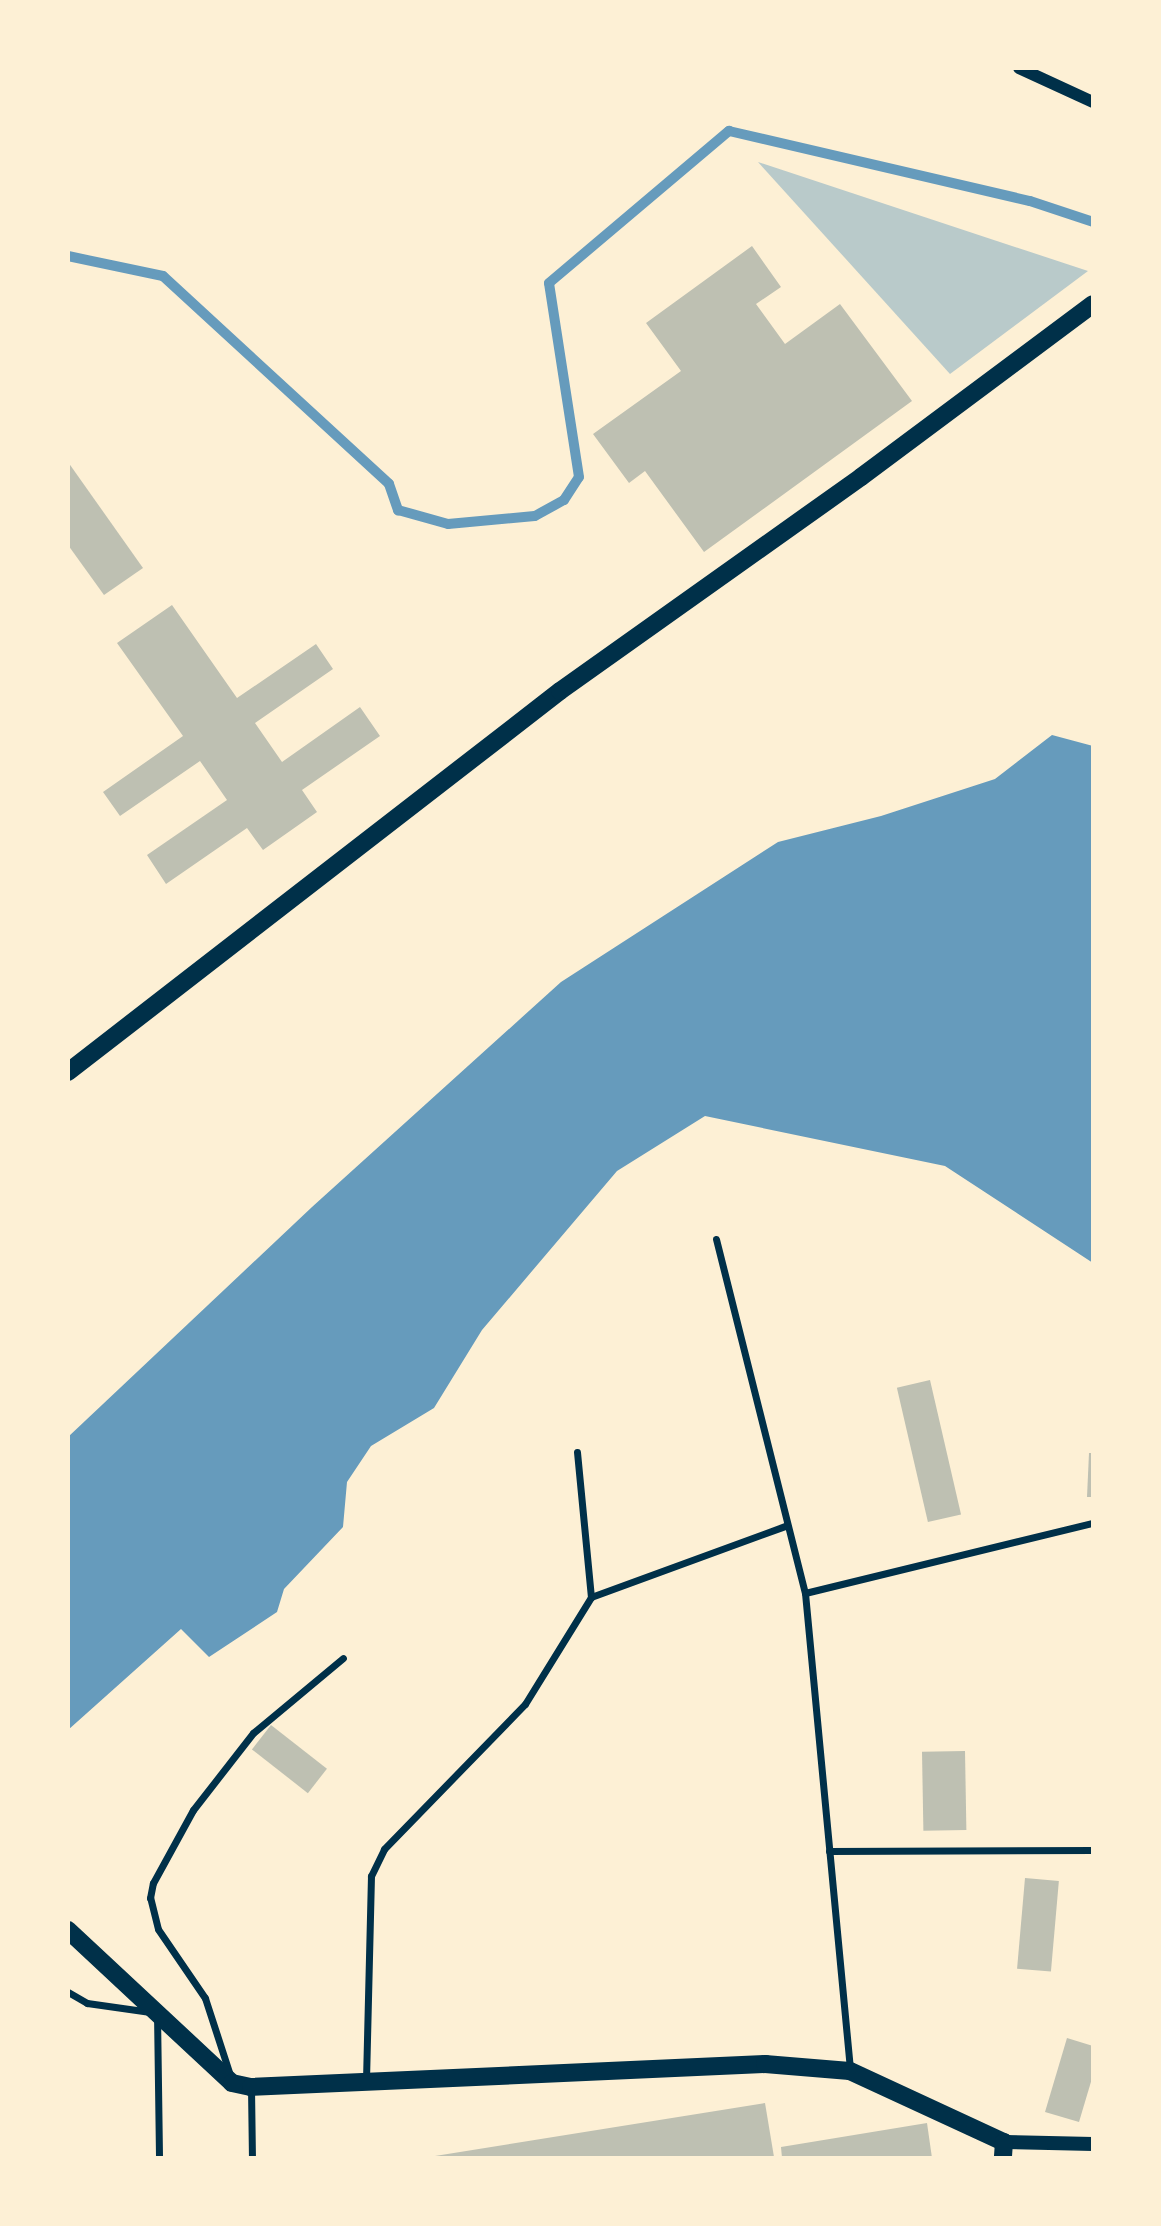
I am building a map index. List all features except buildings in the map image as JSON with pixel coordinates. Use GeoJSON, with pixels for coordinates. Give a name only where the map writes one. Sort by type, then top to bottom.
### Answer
{"type":"FeatureCollection","features":[{"type":"Feature","properties":{"kind":"main road"},"geometry":{"type":"LineString","coordinates":[[68,1072],[561,691],[861,477],[1093,304]]}},
{"type":"Feature","properties":{"kind":"main road"},"geometry":{"type":"LineString","coordinates":[[68,1930],[232,2083],[251,2087],[765,2064],[850,2071],[1004,2150],[1093,2144]]}},
{"type":"Feature","properties":{"kind":"street"},"geometry":{"type":"LineString","coordinates":[[1019,68],[1093,102]]}},
{"type":"Feature","properties":{"kind":"street"},"geometry":{"type":"LineString","coordinates":[[716,1239],[785,1526],[805,1593],[850,2071]]}},
{"type":"Feature","properties":{"kind":"street"},"geometry":{"type":"LineString","coordinates":[[366,2083],[371,1876],[384,1849],[525,1704],[591,1597],[577,1452]]}},
{"type":"Feature","properties":{"kind":"street"},"geometry":{"type":"LineString","coordinates":[[805,1593],[1093,1523]]}},
{"type":"Feature","properties":{"kind":"street"},"geometry":{"type":"LineString","coordinates":[[591,1597],[785,1526]]}},
{"type":"Feature","properties":{"kind":"street"},"geometry":{"type":"LineString","coordinates":[[232,2083],[205,1998],[158,1929],[150,1898],[153,1883],[193,1810],[253,1733],[343,1658]]}},
{"type":"Feature","properties":{"kind":"street"},"geometry":{"type":"LineString","coordinates":[[829,1852],[1093,1850]]}},
{"type":"Feature","properties":{"kind":"street"},"geometry":{"type":"LineString","coordinates":[[68,1992],[87,2003],[157,2013],[159,2158]]}},
{"type":"Feature","properties":{"kind":"street"},"geometry":{"type":"LineString","coordinates":[[251,2087],[252,2158]]}},
{"type":"Feature","properties":{"kind":"shaded area"},"geometry":{"type":"Polygon","coordinates":[[[758,162],[1088,271],[950,374],[758,162]]]}},
{"type":"Feature","properties":{"kind":"water"},"geometry":{"type":"Polygon","coordinates":[[[1052,735],[1093,746],[1093,1263],[945,1166],[705,1116],[617,1171],[482,1330],[434,1408],[371,1446],[347,1482],[343,1527],[284,1589],[277,1612],[209,1657],[181,1629],[68,1730],[68,1437],[312,1207],[561,982],[778,842],[881,816],[995,779],[1052,735]]]}},
{"type":"Feature","properties":{"kind":"waterway"},"geometry":{"type":"LineString","coordinates":[[68,256],[163,276],[389,484],[398,510],[448,524],[535,516],[564,500],[579,477],[549,283],[729,131],[1030,201],[1093,222]]}}]}
